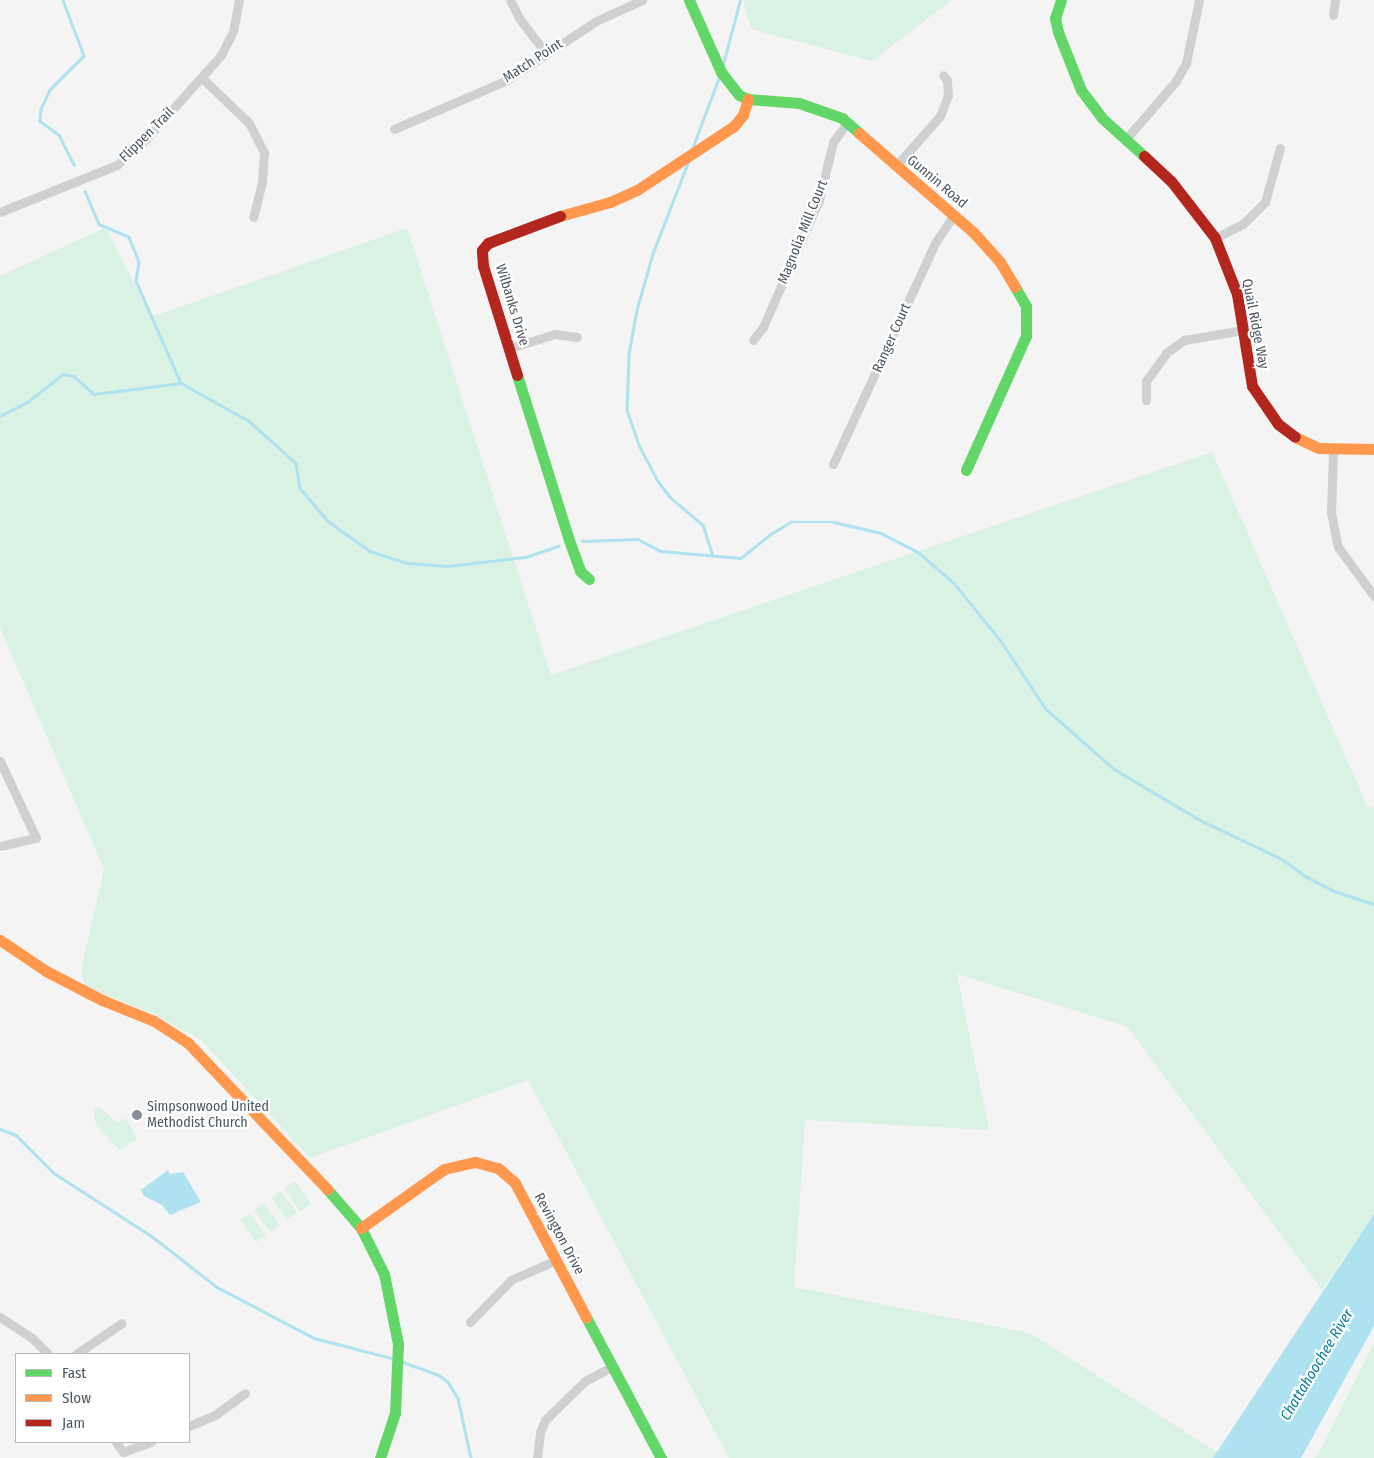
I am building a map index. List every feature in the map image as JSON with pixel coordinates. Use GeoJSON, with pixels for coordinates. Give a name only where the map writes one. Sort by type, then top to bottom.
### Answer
{"type":"FeatureCollection","features":[{"type":"Feature","properties":{"kind":"street","name":"Flippen Trail"},"geometry":{"type":"LineString","coordinates":[[0,212],[117,165],[146,139],[221,56],[233,31],[239,0]]}},
{"type":"Feature","properties":{"kind":"street"},"geometry":{"type":"LineString","coordinates":[[510,0],[519,18],[545,52]]}},
{"type":"Feature","properties":{"kind":"street","name":"Match Point"},"geometry":{"type":"LineString","coordinates":[[394,129],[507,80],[529,67],[545,52],[596,21],[642,0]]}},
{"type":"Feature","properties":{"kind":"street"},"geometry":{"type":"LineString","coordinates":[[689,0],[720,72],[739,95],[748,99]]}},
{"type":"Feature","properties":{"kind":"street","name":"Quail Ridge Way"},"geometry":{"type":"LineString","coordinates":[[1061,0],[1055,18],[1071,70],[1090,104],[1125,140],[1171,181],[1215,238],[1237,294],[1252,386],[1261,403],[1278,424],[1292,435],[1319,448],[1374,449]]}},
{"type":"Feature","properties":{"kind":"street"},"geometry":{"type":"LineString","coordinates":[[1125,140],[1176,81],[1186,63],[1199,0]]}},
{"type":"Feature","properties":{"kind":"street"},"geometry":{"type":"LineString","coordinates":[[1333,15],[1336,0]]}},
{"type":"Feature","properties":{"kind":"street"},"geometry":{"type":"LineString","coordinates":[[896,166],[940,116],[948,95],[947,80],[943,75]]}},
{"type":"Feature","properties":{"kind":"street"},"geometry":{"type":"LineString","coordinates":[[202,78],[249,123],[264,153],[262,182],[253,217]]}},
{"type":"Feature","properties":{"kind":"street","name":"Gunnin Road"},"geometry":{"type":"LineString","coordinates":[[748,99],[806,104],[821,108],[847,123],[954,215],[1000,262],[1026,306],[1028,321],[1026,336],[966,470]]}},
{"type":"Feature","properties":{"kind":"street","name":"Wilbanks Drive"},"geometry":{"type":"LineString","coordinates":[[589,579],[580,571],[577,563],[483,266],[482,250],[488,243],[541,221],[610,202],[637,190],[734,126],[743,115],[748,99]]}},
{"type":"Feature","properties":{"kind":"street","name":"Magnolia Mill Court"},"geometry":{"type":"LineString","coordinates":[[753,340],[763,327],[819,200],[832,142],[847,123]]}},
{"type":"Feature","properties":{"kind":"street"},"geometry":{"type":"LineString","coordinates":[[1215,238],[1243,224],[1264,202],[1280,148]]}},
{"type":"Feature","properties":{"kind":"street","name":"Ranger Court"},"geometry":{"type":"LineString","coordinates":[[833,464],[935,243],[954,215]]}},
{"type":"Feature","properties":{"kind":"street"},"geometry":{"type":"LineString","coordinates":[[1146,400],[1146,381],[1166,353],[1184,340],[1243,330]]}},
{"type":"Feature","properties":{"kind":"street"},"geometry":{"type":"LineString","coordinates":[[510,348],[555,334],[577,337]]}},
{"type":"Feature","properties":{"kind":"street"},"geometry":{"type":"LineString","coordinates":[[1333,449],[1331,512],[1338,547],[1374,596]]}},
{"type":"Feature","properties":{"kind":"street"},"geometry":{"type":"LineString","coordinates":[[0,761],[36,838],[0,846]]}},
{"type":"Feature","properties":{"kind":"street"},"geometry":{"type":"LineString","coordinates":[[0,940],[46,971],[102,1000],[154,1021],[188,1043],[304,1160],[361,1228],[384,1274],[398,1344],[395,1413],[380,1458]]}},
{"type":"Feature","properties":{"kind":"street","name":"Revington Drive"},"geometry":{"type":"LineString","coordinates":[[361,1228],[444,1169],[475,1162],[498,1168],[515,1184],[661,1458]]}},
{"type":"Feature","properties":{"kind":"street"},"geometry":{"type":"LineString","coordinates":[[470,1322],[511,1280],[556,1260]]}},
{"type":"Feature","properties":{"kind":"street"},"geometry":{"type":"LineString","coordinates":[[0,1317],[32,1338],[47,1353]]}},
{"type":"Feature","properties":{"kind":"street"},"geometry":{"type":"LineString","coordinates":[[77,1353],[122,1323]]}},
{"type":"Feature","properties":{"kind":"street"},"geometry":{"type":"LineString","coordinates":[[538,1458],[540,1432],[545,1420],[585,1381],[611,1367]]}},
{"type":"Feature","properties":{"kind":"street"},"geometry":{"type":"LineString","coordinates":[[190,1426],[215,1415],[245,1393]]}},
{"type":"Feature","properties":{"kind":"street"},"geometry":{"type":"LineString","coordinates":[[117,1443],[123,1452],[148,1443]]}},
{"type":"Feature","properties":{"kind":"green space"},"geometry":{"type":"Polygon","coordinates":[[[743,0],[952,0],[872,61],[751,29],[743,0]]]}},
{"type":"Feature","properties":{"kind":"green space"},"geometry":{"type":"Polygon","coordinates":[[[106,227],[151,317],[407,228],[551,675],[1212,452],[1368,808],[1374,807],[1374,1214],[1322,1290],[1128,1027],[957,974],[989,1130],[805,1120],[794,1287],[1030,1333],[1217,1452],[1213,1458],[729,1458],[528,1080],[310,1158],[200,1039],[155,1015],[84,986],[81,970],[104,869],[0,628],[0,276],[106,227]]]}},
{"type":"Feature","properties":{"kind":"green space"},"geometry":{"type":"Polygon","coordinates":[[[99,1107],[118,1123],[126,1118],[137,1139],[120,1150],[96,1125],[93,1109],[99,1107]]]}},
{"type":"Feature","properties":{"kind":"green space"},"geometry":{"type":"Polygon","coordinates":[[[295,1181],[311,1204],[300,1211],[284,1188],[295,1181]]]}},
{"type":"Feature","properties":{"kind":"green space"},"geometry":{"type":"Polygon","coordinates":[[[281,1191],[297,1213],[287,1220],[271,1198],[281,1191]]]}},
{"type":"Feature","properties":{"kind":"green space"},"geometry":{"type":"Polygon","coordinates":[[[264,1203],[280,1225],[270,1232],[254,1210],[264,1203]]]}},
{"type":"Feature","properties":{"kind":"green space"},"geometry":{"type":"Polygon","coordinates":[[[250,1213],[266,1235],[256,1242],[240,1220],[250,1213]]]}},
{"type":"Feature","properties":{"kind":"green space"},"geometry":{"type":"Polygon","coordinates":[[[1374,1343],[1374,1458],[1315,1458],[1319,1452],[1374,1343]]]}},
{"type":"Feature","properties":{"kind":"water"},"geometry":{"type":"Polygon","coordinates":[[[168,1170],[170,1174],[183,1172],[201,1202],[170,1215],[162,1205],[144,1196],[141,1190],[168,1170]]]}},
{"type":"Feature","properties":{"kind":"water","name":"Chattahoochee River"},"geometry":{"type":"Polygon","coordinates":[[[1374,1214],[1374,1326],[1301,1458],[1213,1458],[1374,1214]]]}},
{"type":"Feature","properties":{"kind":"waterway"},"geometry":{"type":"LineString","coordinates":[[63,0],[84,56],[50,90],[41,109],[40,121],[59,135],[74,164]]}},
{"type":"Feature","properties":{"kind":"waterway"},"geometry":{"type":"LineString","coordinates":[[723,64],[740,0]]}},
{"type":"Feature","properties":{"kind":"waterway"},"geometry":{"type":"LineString","coordinates":[[692,149],[719,77]]}},
{"type":"Feature","properties":{"kind":"waterway"},"geometry":{"type":"LineString","coordinates":[[689,161],[653,254],[637,310],[629,354],[627,410],[639,445],[658,481],[670,497],[703,525],[713,555]]}},
{"type":"Feature","properties":{"kind":"waterway"},"geometry":{"type":"LineString","coordinates":[[85,191],[99,224],[129,237],[139,262],[136,281],[181,383]]}},
{"type":"Feature","properties":{"kind":"waterway"},"geometry":{"type":"LineString","coordinates":[[0,416],[26,403],[63,374],[74,376],[94,394],[181,383],[249,421],[296,463],[300,488],[328,521],[370,551],[407,563],[448,566],[526,557],[558,546]]}},
{"type":"Feature","properties":{"kind":"waterway"},"geometry":{"type":"LineString","coordinates":[[582,541],[638,539],[661,551],[741,558],[769,535],[791,522],[834,522],[881,533],[918,552],[954,583],[1001,641],[1046,709],[1114,769],[1202,821],[1282,859],[1307,877],[1334,891],[1374,904]]}},
{"type":"Feature","properties":{"kind":"waterway"},"geometry":{"type":"LineString","coordinates":[[0,1129],[16,1135],[54,1173],[153,1237],[217,1287],[314,1338],[395,1359]]}},
{"type":"Feature","properties":{"kind":"waterway"},"geometry":{"type":"LineString","coordinates":[[400,1361],[439,1375],[448,1382],[458,1398],[471,1458]]}},
{"type":"Feature","properties":{"kind":"traffic: fast"},"geometry":{"type":"LineString","coordinates":[[689,0],[721,72],[739,95],[748,99],[799,103],[842,118],[859,133]]}},
{"type":"Feature","properties":{"kind":"traffic: fast"},"geometry":{"type":"LineString","coordinates":[[1061,0],[1055,18],[1058,32],[1081,90],[1102,118],[1144,156]]}},
{"type":"Feature","properties":{"kind":"traffic: fast"},"geometry":{"type":"LineString","coordinates":[[966,470],[1026,336],[1026,306],[1015,287]]}},
{"type":"Feature","properties":{"kind":"traffic: fast"},"geometry":{"type":"LineString","coordinates":[[517,375],[569,540],[580,571],[589,579]]}},
{"type":"Feature","properties":{"kind":"traffic: fast"},"geometry":{"type":"LineString","coordinates":[[327,1189],[361,1228],[384,1274],[398,1344],[395,1413],[380,1458]]}},
{"type":"Feature","properties":{"kind":"traffic: fast"},"geometry":{"type":"LineString","coordinates":[[586,1317],[661,1458]]}},
{"type":"Feature","properties":{"kind":"traffic: slow"},"geometry":{"type":"LineString","coordinates":[[560,216],[610,202],[637,190],[734,126],[743,115],[748,99]]}},
{"type":"Feature","properties":{"kind":"traffic: slow"},"geometry":{"type":"LineString","coordinates":[[859,133],[974,233],[1000,262],[1015,287]]}},
{"type":"Feature","properties":{"kind":"traffic: slow"},"geometry":{"type":"LineString","coordinates":[[1295,437],[1319,448],[1374,449]]}},
{"type":"Feature","properties":{"kind":"traffic: slow"},"geometry":{"type":"LineString","coordinates":[[0,940],[46,971],[102,1000],[154,1021],[188,1043],[327,1189]]}},
{"type":"Feature","properties":{"kind":"traffic: slow"},"geometry":{"type":"LineString","coordinates":[[361,1228],[444,1169],[475,1162],[498,1168],[515,1183],[586,1317]]}},
{"type":"Feature","properties":{"kind":"traffic: jam"},"geometry":{"type":"LineString","coordinates":[[1144,156],[1171,181],[1215,238],[1237,294],[1252,386],[1278,424],[1295,437]]}},
{"type":"Feature","properties":{"kind":"traffic: jam"},"geometry":{"type":"LineString","coordinates":[[517,375],[483,266],[482,250],[488,243],[560,216]]}},
{"type":"Feature","properties":{"kind":"place","name":"Simpsonwood United Methodist Church"},"geometry":{"type":"Point","coordinates":[137,1115]}}]}
